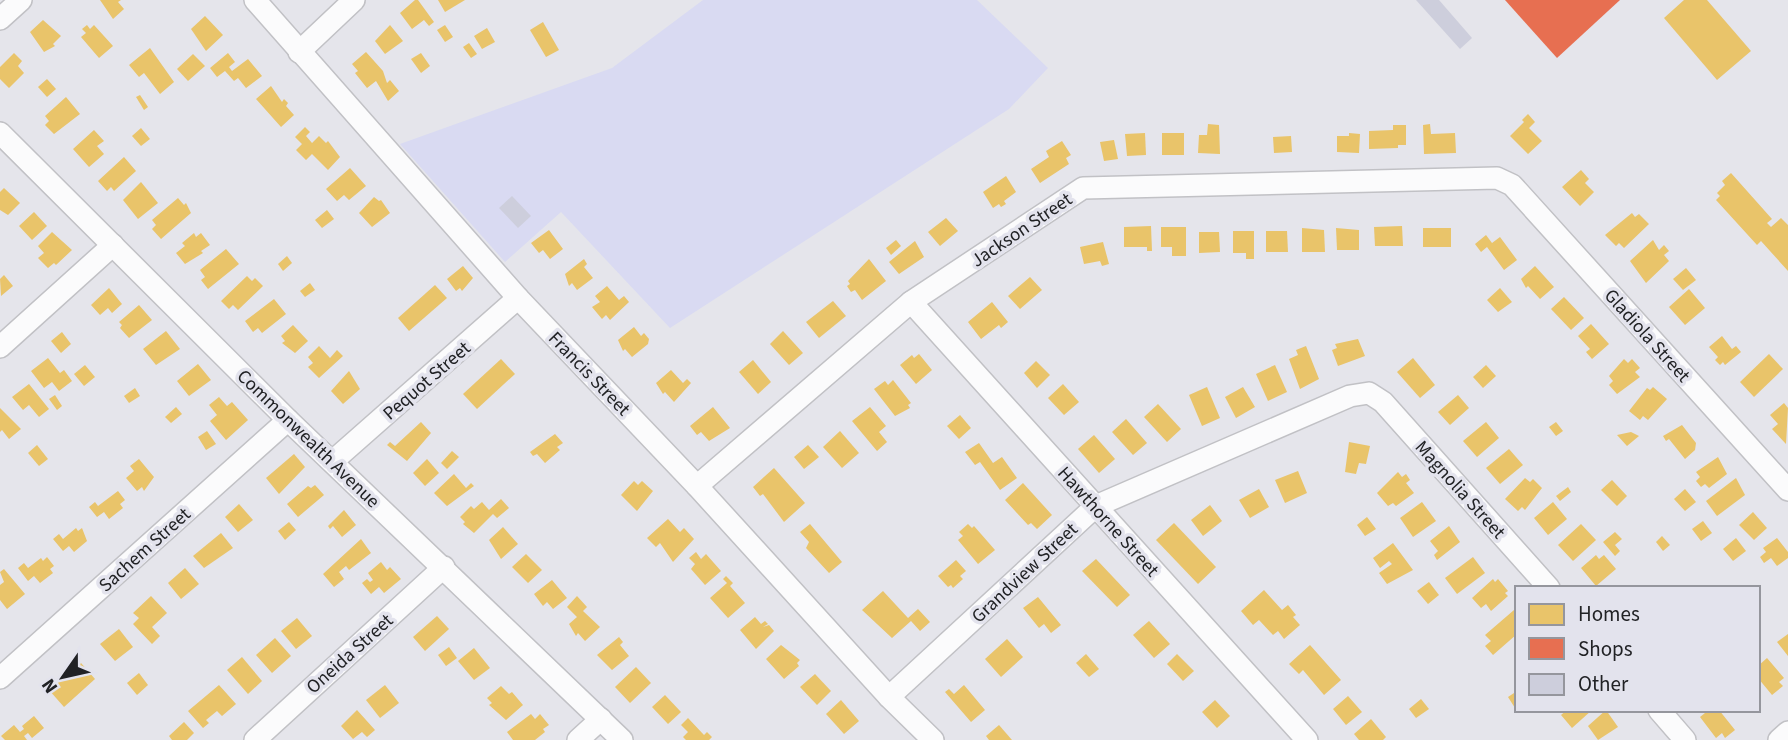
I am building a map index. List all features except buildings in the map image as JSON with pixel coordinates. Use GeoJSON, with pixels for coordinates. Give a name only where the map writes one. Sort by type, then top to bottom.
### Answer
{"type":"FeatureCollection","features":[{"type":"Feature","properties":{"kind":"street"},"geometry":{"type":"LineString","coordinates":[[0,19],[21,0]]}},
{"type":"Feature","properties":{"kind":"street","name":"Francis Street"},"geometry":{"type":"LineString","coordinates":[[255,0],[518,298],[697,486],[889,697],[933,740]]}},
{"type":"Feature","properties":{"kind":"street"},"geometry":{"type":"LineString","coordinates":[[299,52],[354,0]]}},
{"type":"Feature","properties":{"kind":"street","name":"Commonwealth Avenue"},"geometry":{"type":"LineString","coordinates":[[0,132],[288,420],[622,740]]}},
{"type":"Feature","properties":{"kind":"street","name":"Jackson Street"},"geometry":{"type":"LineString","coordinates":[[697,486],[911,302],[1083,188],[1497,178],[1506,181]]}},
{"type":"Feature","properties":{"kind":"street","name":"Gladiola Street"},"geometry":{"type":"LineString","coordinates":[[1506,181],[1788,490]]}},
{"type":"Feature","properties":{"kind":"street"},"geometry":{"type":"LineString","coordinates":[[0,347],[113,245]]}},
{"type":"Feature","properties":{"kind":"street","name":"Pequot Street"},"geometry":{"type":"LineString","coordinates":[[333,461],[518,298]]}},
{"type":"Feature","properties":{"kind":"street","name":"Hawthorne Street"},"geometry":{"type":"LineString","coordinates":[[911,302],[1307,740]]}},
{"type":"Feature","properties":{"kind":"street","name":"Grandview Street"},"geometry":{"type":"LineString","coordinates":[[889,697],[1096,506],[1350,396],[1369,393]]}},
{"type":"Feature","properties":{"kind":"street","name":"Magnolia Street"},"geometry":{"type":"LineString","coordinates":[[1369,393],[1383,402],[1547,586]]}},
{"type":"Feature","properties":{"kind":"street","name":"Sachem Street"},"geometry":{"type":"LineString","coordinates":[[0,678],[288,420]]}},
{"type":"Feature","properties":{"kind":"street","name":"Oneida Street"},"geometry":{"type":"LineString","coordinates":[[255,740],[444,567]]}},
{"type":"Feature","properties":{"kind":"street"},"geometry":{"type":"LineString","coordinates":[[1661,712],[1685,740]]}},
{"type":"Feature","properties":{"kind":"street"},"geometry":{"type":"LineString","coordinates":[[578,740],[601,719]]}},
{"type":"Feature","properties":{"kind":"street"},"geometry":{"type":"LineString","coordinates":[[1779,740],[1788,732]]}},
{"type":"Feature","properties":{"kind":"shaded area"},"geometry":{"type":"Polygon","coordinates":[[[703,0],[977,0],[1048,68],[1009,109],[670,328],[561,212],[505,262],[400,144],[612,68],[703,0]]]}}]}
